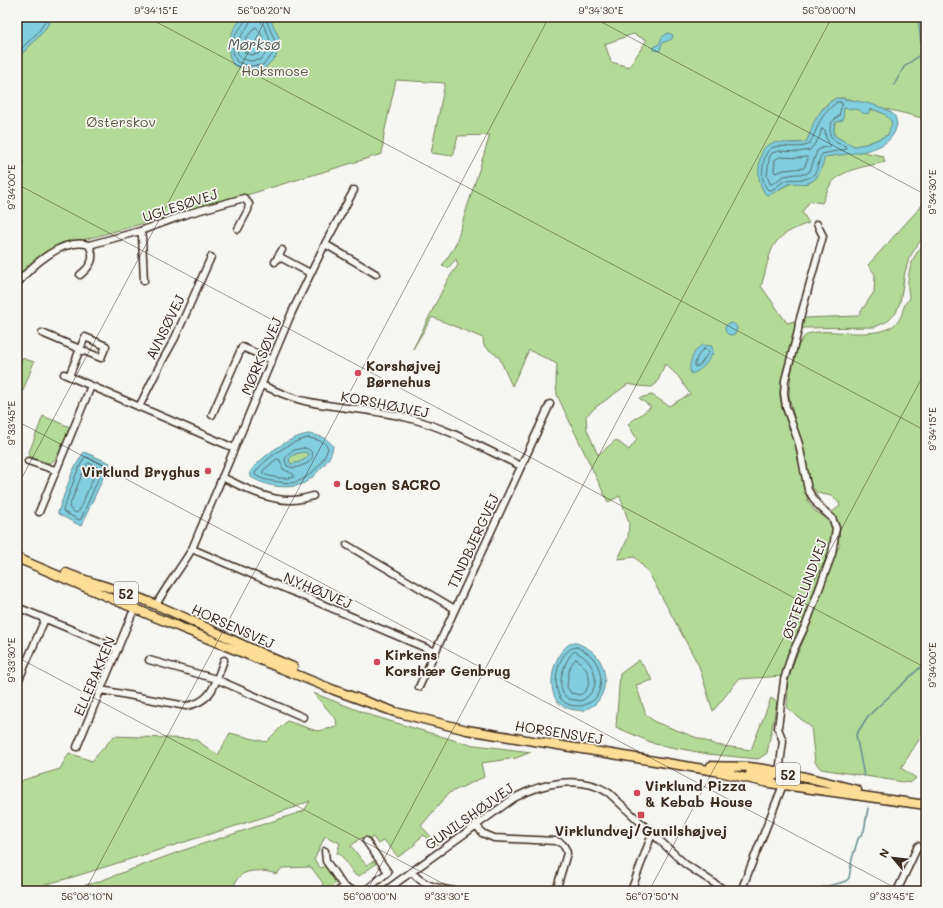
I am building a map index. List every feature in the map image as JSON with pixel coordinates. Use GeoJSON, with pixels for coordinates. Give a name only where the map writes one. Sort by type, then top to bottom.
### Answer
{"type":"FeatureCollection","features":[{"type":"Feature","properties":{"kind":"main road","name":"HORSENSVEJ"},"geometry":{"type":"LineString","coordinates":[[17,554],[72,576],[126,592],[291,666],[359,694],[438,722]]}},
{"type":"Feature","properties":{"kind":"main road","name":"HORSENSVEJ"},"geometry":{"type":"LineString","coordinates":[[17,558],[334,690],[395,712],[467,730],[678,765],[783,785],[926,804]]}},
{"type":"Feature","properties":{"kind":"main road","name":"52"},"geometry":{"type":"LineString","coordinates":[[106,596],[144,605],[156,605],[164,615],[190,631]]}},
{"type":"Feature","properties":{"kind":"main road","name":"52"},"geometry":{"type":"LineString","coordinates":[[106,596],[127,608],[132,614]]}},
{"type":"Feature","properties":{"kind":"main road","name":"HORSENSVEJ"},"geometry":{"type":"LineString","coordinates":[[678,765],[748,767],[844,786],[895,799]]}},
{"type":"Feature","properties":{"kind":"main road"},"geometry":{"type":"LineString","coordinates":[[723,773],[737,772],[774,776],[779,772]]}},
{"type":"Feature","properties":{"kind":"main road"},"geometry":{"type":"LineString","coordinates":[[783,785],[790,780],[795,780],[844,786]]}},
{"type":"Feature","properties":{"kind":"street","name":"MØRKSØVEJ"},"geometry":{"type":"LineString","coordinates":[[156,605],[166,586],[184,564],[192,549],[310,273],[354,190]]}},
{"type":"Feature","properties":{"kind":"street","name":"UGLESØVEJ"},"geometry":{"type":"LineString","coordinates":[[17,284],[35,264],[53,251],[82,243],[89,245],[140,231],[190,212],[244,198],[249,204],[248,210],[238,229]]}},
{"type":"Feature","properties":{"kind":"street","name":"ØSTERLUNDVEJ"},"geometry":{"type":"LineString","coordinates":[[783,785],[779,772],[783,740],[778,728],[784,680],[832,554],[836,528],[832,518],[817,504],[808,490],[799,444],[786,407],[784,393],[785,380],[799,322],[823,236],[817,224]]}},
{"type":"Feature","properties":{"kind":"street"},"geometry":{"type":"LineString","coordinates":[[140,231],[142,236],[144,281]]}},
{"type":"Feature","properties":{"kind":"street"},"geometry":{"type":"LineString","coordinates":[[325,244],[376,274]]}},
{"type":"Feature","properties":{"kind":"street"},"geometry":{"type":"LineString","coordinates":[[80,275],[92,262],[93,251],[89,245]]}},
{"type":"Feature","properties":{"kind":"street"},"geometry":{"type":"LineString","coordinates":[[282,250],[277,259],[310,273]]}},
{"type":"Feature","properties":{"kind":"street","name":"AVNSØVEJ"},"geometry":{"type":"LineString","coordinates":[[139,406],[175,338],[211,257]]}},
{"type":"Feature","properties":{"kind":"street"},"geometry":{"type":"LineString","coordinates":[[42,333],[80,349],[66,375],[234,448]]}},
{"type":"Feature","properties":{"kind":"street"},"geometry":{"type":"LineString","coordinates":[[212,415],[242,347],[272,360]]}},
{"type":"Feature","properties":{"kind":"street","name":"KORSHØJVEJ"},"geometry":{"type":"LineString","coordinates":[[262,385],[305,401],[393,415],[424,423],[445,430],[521,466]]}},
{"type":"Feature","properties":{"kind":"street"},"geometry":{"type":"LineString","coordinates":[[39,512],[55,470],[92,386]]}},
{"type":"Feature","properties":{"kind":"street","name":"TINDBJERGVEJ"},"geometry":{"type":"LineString","coordinates":[[419,687],[550,404]]}},
{"type":"Feature","properties":{"kind":"street"},"geometry":{"type":"LineString","coordinates":[[28,461],[55,470]]}},
{"type":"Feature","properties":{"kind":"street"},"geometry":{"type":"LineString","coordinates":[[222,477],[254,492],[270,497],[290,501],[313,496]]}},
{"type":"Feature","properties":{"kind":"street"},"geometry":{"type":"LineString","coordinates":[[348,545],[455,609]]}},
{"type":"Feature","properties":{"kind":"street","name":"NYHØJVEJ"},"geometry":{"type":"LineString","coordinates":[[192,549],[435,652]]}},
{"type":"Feature","properties":{"kind":"street"},"geometry":{"type":"LineString","coordinates":[[17,607],[118,649]]}},
{"type":"Feature","properties":{"kind":"street","name":"ELLEBAKKEN"},"geometry":{"type":"LineString","coordinates":[[77,747],[132,614]]}},
{"type":"Feature","properties":{"kind":"street"},"geometry":{"type":"LineString","coordinates":[[17,684],[45,619]]}},
{"type":"Feature","properties":{"kind":"street"},"geometry":{"type":"LineString","coordinates":[[149,660],[216,679],[303,717]]}},
{"type":"Feature","properties":{"kind":"street"},"geometry":{"type":"LineString","coordinates":[[101,690],[186,706],[196,704],[204,700],[210,693],[224,660]]}},
{"type":"Feature","properties":{"kind":"street","name":"GUNILSHØJVEJ"},"geometry":{"type":"LineString","coordinates":[[385,891],[514,798],[529,790],[546,785],[575,782],[588,783],[600,787],[617,799],[685,864],[726,891]]}},
{"type":"Feature","properties":{"kind":"street"},"geometry":{"type":"LineString","coordinates":[[741,891],[783,785]]}},
{"type":"Feature","properties":{"kind":"street"},"geometry":{"type":"LineString","coordinates":[[476,824],[482,833],[494,838],[556,841],[562,843],[566,848],[567,853],[556,891]]}},
{"type":"Feature","properties":{"kind":"street"},"geometry":{"type":"LineString","coordinates":[[631,891],[652,834]]}},
{"type":"Feature","properties":{"kind":"street"},"geometry":{"type":"LineString","coordinates":[[365,891],[388,872],[366,841]]}},
{"type":"Feature","properties":{"kind":"street"},"geometry":{"type":"LineString","coordinates":[[897,891],[918,846]]}},
{"type":"Feature","properties":{"kind":"street"},"geometry":{"type":"LineString","coordinates":[[325,851],[326,861],[344,886],[355,891]]}},
{"type":"Feature","properties":{"kind":"street"},"geometry":{"type":"LineString","coordinates":[[412,872],[417,878],[431,886],[454,891]]}},
{"type":"Feature","properties":{"kind":"street"},"geometry":{"type":"LineString","coordinates":[[338,891],[344,886]]}},
{"type":"Feature","properties":{"kind":"green space"},"geometry":{"type":"Polygon","coordinates":[[[53,17],[926,17],[926,119],[844,98],[829,102],[820,113],[806,142],[790,143],[780,189],[786,185],[807,183],[815,179],[824,157],[859,151],[883,156],[885,162],[855,169],[841,175],[830,185],[822,203],[810,201],[802,212],[809,223],[788,232],[777,241],[771,250],[761,286],[787,323],[798,320],[781,383],[780,396],[783,412],[792,432],[799,455],[808,501],[814,510],[829,520],[832,526],[833,534],[830,548],[783,676],[739,679],[713,711],[699,666],[649,573],[635,557],[618,559],[628,538],[629,523],[620,496],[608,502],[557,395],[557,364],[529,350],[512,386],[499,357],[484,346],[483,338],[432,317],[413,349],[447,281],[458,265],[456,259],[448,268],[442,266],[455,246],[490,135],[458,136],[453,156],[431,153],[445,83],[396,80],[384,134],[382,154],[250,194],[65,245],[17,281],[17,179],[22,172],[23,161],[17,151],[17,59],[42,33],[53,17]],[[633,34],[605,44],[611,62],[629,67],[647,40],[633,34]],[[665,364],[657,383],[652,387],[628,384],[586,416],[587,430],[598,455],[616,440],[629,450],[637,439],[628,424],[651,407],[639,398],[652,395],[669,406],[690,394],[678,376],[665,364]]]}},
{"type":"Feature","properties":{"kind":"green space"},"geometry":{"type":"Polygon","coordinates":[[[844,108],[875,110],[887,115],[892,123],[888,135],[866,144],[854,146],[834,135],[834,127],[844,108]]]}},
{"type":"Feature","properties":{"kind":"green space"},"geometry":{"type":"Polygon","coordinates":[[[926,178],[926,201],[921,182],[926,178]]]}},
{"type":"Feature","properties":{"kind":"green space"},"geometry":{"type":"Polygon","coordinates":[[[926,201],[926,232],[909,258],[900,302],[896,313],[888,321],[875,327],[802,328],[804,318],[858,316],[874,292],[875,274],[868,265],[926,201]]]}},
{"type":"Feature","properties":{"kind":"green space"},"geometry":{"type":"Polygon","coordinates":[[[926,243],[926,732],[920,738],[901,768],[916,778],[910,783],[821,769],[815,762],[811,727],[787,708],[788,681],[795,659],[808,629],[833,557],[840,545],[838,543],[839,528],[831,513],[840,506],[839,502],[832,496],[817,493],[811,487],[789,396],[790,380],[796,351],[800,342],[805,336],[811,333],[822,332],[876,332],[887,329],[898,322],[906,302],[910,299],[908,292],[908,276],[910,268],[916,254],[926,243]]]}},
{"type":"Feature","properties":{"kind":"green space"},"geometry":{"type":"Polygon","coordinates":[[[22,358],[34,362],[17,406],[17,370],[22,358]]]}},
{"type":"Feature","properties":{"kind":"green space"},"geometry":{"type":"Polygon","coordinates":[[[43,416],[70,427],[62,448],[56,458],[49,463],[41,462],[28,455],[43,416]]]}},
{"type":"Feature","properties":{"kind":"green space"},"geometry":{"type":"Polygon","coordinates":[[[304,452],[309,455],[306,458],[297,463],[290,463],[289,459],[292,456],[304,452]]]}},
{"type":"Feature","properties":{"kind":"green space"},"geometry":{"type":"Polygon","coordinates":[[[639,660],[653,680],[636,685],[646,715],[655,722],[716,745],[751,750],[771,698],[777,702],[767,753],[758,759],[708,754],[655,744],[616,727],[620,674],[639,660]]]}},
{"type":"Feature","properties":{"kind":"green space"},"geometry":{"type":"Polygon","coordinates":[[[313,693],[373,716],[467,744],[531,752],[516,758],[481,763],[484,777],[449,793],[421,826],[438,844],[433,846],[424,835],[415,842],[415,845],[398,857],[384,840],[378,844],[373,837],[368,840],[365,837],[359,839],[351,846],[366,865],[374,861],[376,864],[359,876],[355,875],[341,855],[337,854],[340,843],[325,836],[314,860],[321,868],[325,866],[328,867],[337,882],[331,887],[327,887],[326,891],[321,891],[323,883],[311,867],[282,868],[277,874],[263,871],[249,872],[238,878],[235,883],[234,891],[80,891],[82,886],[97,882],[181,851],[304,811],[310,801],[293,808],[73,877],[17,891],[17,786],[23,780],[60,769],[69,753],[92,761],[114,736],[195,739],[218,755],[230,733],[266,742],[287,721],[317,731],[337,727],[336,719],[313,693]]]}},
{"type":"Feature","properties":{"kind":"water"},"geometry":{"type":"Polygon","coordinates":[[[17,17],[53,17],[42,33],[17,59],[17,17]]]}},
{"type":"Feature","properties":{"kind":"water","name":"Mørksø"},"geometry":{"type":"Polygon","coordinates":[[[246,17],[266,17],[271,20],[280,40],[276,57],[264,69],[248,70],[233,65],[230,58],[229,48],[232,32],[238,23],[246,17]]]}},
{"type":"Feature","properties":{"kind":"water"},"geometry":{"type":"Polygon","coordinates":[[[668,33],[673,35],[672,39],[662,43],[660,51],[653,50],[653,48],[659,44],[662,37],[668,33]]]}},
{"type":"Feature","properties":{"kind":"water"},"geometry":{"type":"Polygon","coordinates":[[[836,98],[858,101],[876,105],[890,111],[895,116],[897,124],[894,133],[887,142],[880,146],[852,154],[825,157],[820,172],[812,181],[808,183],[789,184],[766,195],[760,184],[759,174],[761,155],[764,148],[769,144],[775,143],[806,142],[817,117],[832,100],[836,98]],[[844,108],[843,120],[836,122],[834,127],[834,135],[854,146],[866,144],[888,135],[892,123],[885,115],[870,109],[869,113],[866,114],[860,110],[844,108]]]}},
{"type":"Feature","properties":{"kind":"water"},"geometry":{"type":"Polygon","coordinates":[[[17,151],[23,161],[22,172],[17,179],[17,151]]]}},
{"type":"Feature","properties":{"kind":"water"},"geometry":{"type":"Polygon","coordinates":[[[733,323],[736,324],[736,334],[729,335],[726,334],[725,327],[726,324],[733,323]]]}},
{"type":"Feature","properties":{"kind":"water"},"geometry":{"type":"Polygon","coordinates":[[[703,345],[712,346],[713,353],[699,371],[691,374],[690,366],[692,357],[694,353],[703,345]]]}},
{"type":"Feature","properties":{"kind":"water"},"geometry":{"type":"Polygon","coordinates":[[[308,434],[319,436],[326,439],[333,446],[332,452],[327,461],[310,479],[296,486],[283,487],[269,485],[251,477],[250,472],[261,460],[284,443],[308,434]],[[304,452],[294,455],[289,459],[290,463],[294,464],[304,460],[309,455],[304,452]]]}},
{"type":"Feature","properties":{"kind":"water"},"geometry":{"type":"Polygon","coordinates":[[[84,452],[110,463],[81,526],[58,514],[58,512],[73,470],[84,452]]]}},
{"type":"Feature","properties":{"kind":"water"},"geometry":{"type":"Polygon","coordinates":[[[571,643],[577,643],[589,649],[600,660],[605,678],[601,697],[596,703],[583,711],[567,708],[558,702],[554,695],[552,686],[554,667],[562,650],[571,643]]]}},
{"type":"Feature","properties":{"kind":"waterway"},"geometry":{"type":"LineString","coordinates":[[894,85],[904,67],[922,53],[918,17]]}},
{"type":"Feature","properties":{"kind":"waterway"},"geometry":{"type":"LineString","coordinates":[[864,776],[856,735],[868,716],[926,662]]}},
{"type":"Feature","properties":{"kind":"waterway"},"geometry":{"type":"LineString","coordinates":[[808,891],[840,883],[849,878],[852,859],[858,839],[864,831],[868,808]]}},
{"type":"Feature","properties":{"kind":"place","name":"Korshøjvej Børnehus"},"geometry":{"type":"Point","coordinates":[358,373]}},
{"type":"Feature","properties":{"kind":"place","name":"Virklund Bryghus"},"geometry":{"type":"Point","coordinates":[208,471]}},
{"type":"Feature","properties":{"kind":"place","name":"Logen SACRO"},"geometry":{"type":"Point","coordinates":[337,484]}},
{"type":"Feature","properties":{"kind":"place","name":"Kirkens Korshær Genbrug"},"geometry":{"type":"Point","coordinates":[377,662]}},
{"type":"Feature","properties":{"kind":"place","name":"Virklund Pizza & Kebab House"},"geometry":{"type":"Point","coordinates":[637,793]}},
{"type":"Feature","properties":{"kind":"place","name":"Virklundvej/Gunilshøjvej"},"geometry":{"type":"Point","coordinates":[641,815]}},
{"type":"Feature","properties":{"kind":"park label","name":"Hoksmose"},"geometry":{"type":"Point","coordinates":[275,70]}},
{"type":"Feature","properties":{"kind":"park label","name":"Østerskov"},"geometry":{"type":"Point","coordinates":[121,121]}}]}
